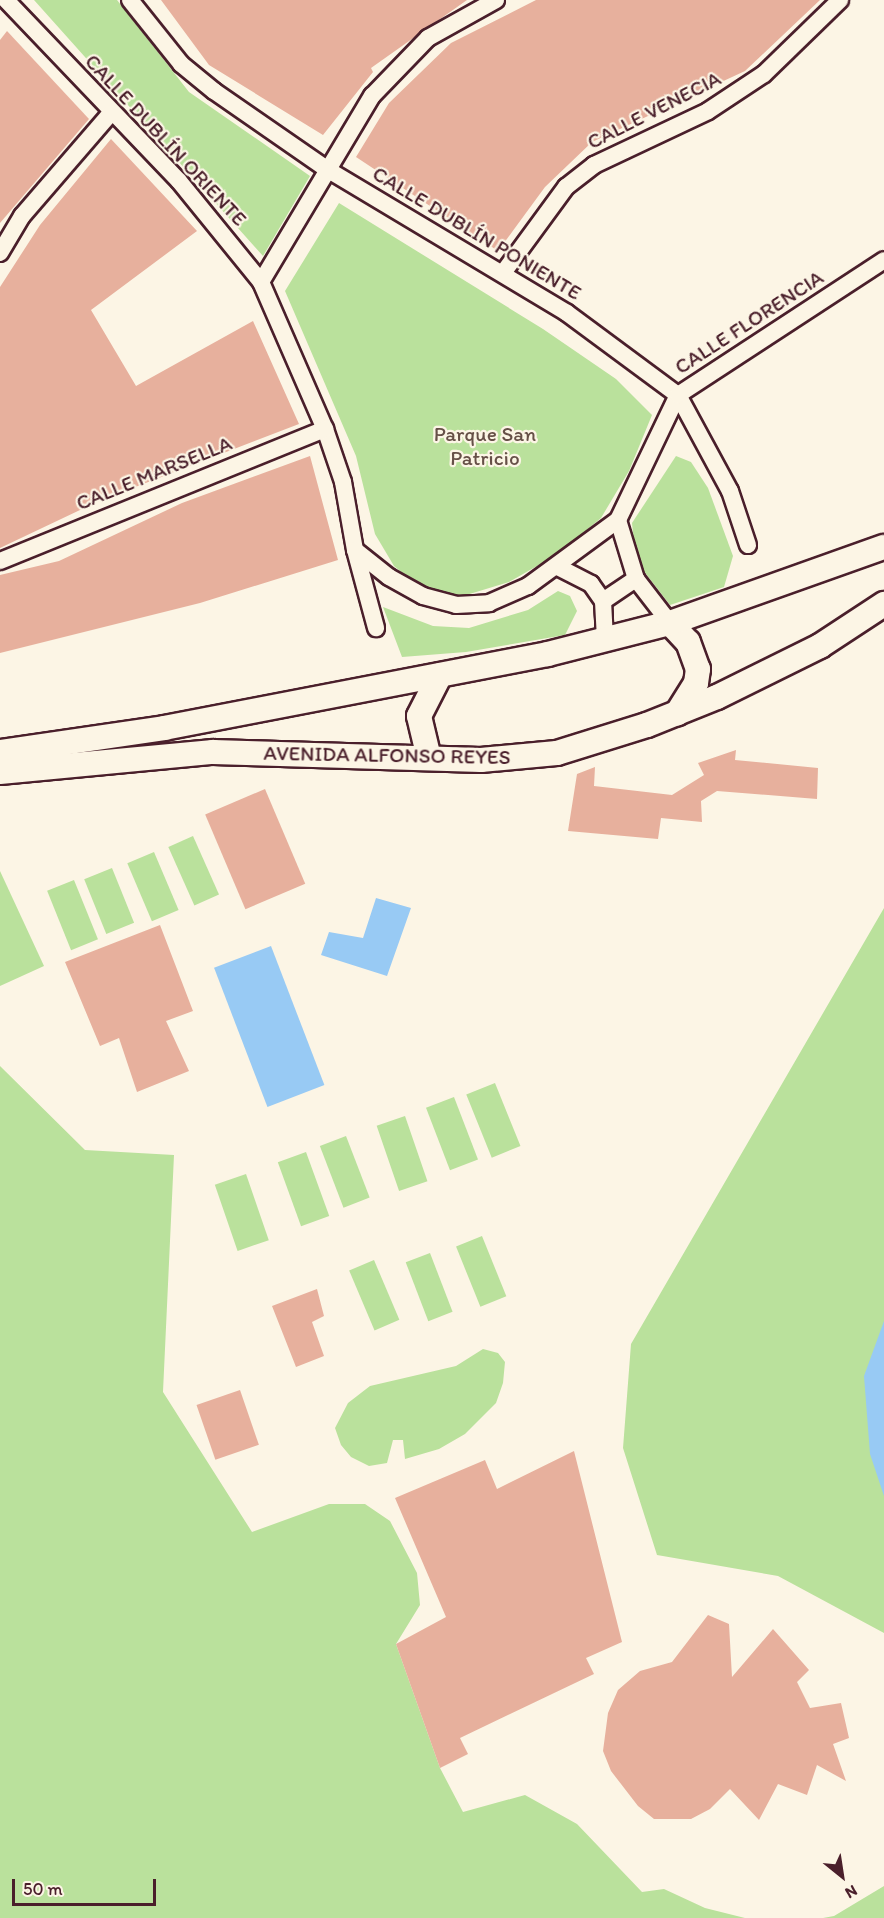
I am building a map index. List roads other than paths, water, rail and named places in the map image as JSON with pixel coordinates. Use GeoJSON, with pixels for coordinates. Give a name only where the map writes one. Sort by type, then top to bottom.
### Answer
{"type":"FeatureCollection","features":[{"type":"Feature","properties":{"kind":"main road","name":"AVENIDA ALFONSO REYES"},"geometry":{"type":"LineString","coordinates":[[0,752],[164,728],[440,675],[605,640],[670,623],[884,547]]}},
{"type":"Feature","properties":{"kind":"main road","name":"AVENIDA ALFONSO REYES"},"geometry":{"type":"LineString","coordinates":[[0,772],[213,752],[482,760],[557,753],[677,714],[819,646],[884,604]]}},
{"type":"Feature","properties":{"kind":"main road"},"geometry":{"type":"LineString","coordinates":[[670,623],[688,642],[699,669],[696,683],[677,714]]}},
{"type":"Feature","properties":{"kind":"main road"},"geometry":{"type":"LineString","coordinates":[[429,758],[419,716],[440,675]]}},
{"type":"Feature","properties":{"kind":"street","name":"CALLE DUBLÍN ORIENTE"},"geometry":{"type":"LineString","coordinates":[[6,0],[111,113],[179,181],[261,282],[325,429],[343,482],[355,550],[376,628]]}},
{"type":"Feature","properties":{"kind":"street","name":"CALLE DUBLÍN PONIENTE"},"geometry":{"type":"LineString","coordinates":[[130,0],[181,64],[326,168],[503,273],[628,355],[678,394],[730,491],[748,545]]}},
{"type":"Feature","properties":{"kind":"street"},"geometry":{"type":"LineString","coordinates":[[261,282],[326,168],[372,96],[428,38],[496,0]]}},
{"type":"Feature","properties":{"kind":"street","name":"CALLE VENECIA"},"geometry":{"type":"LineString","coordinates":[[503,273],[575,180],[624,149],[708,111],[764,74],[840,0]]}},
{"type":"Feature","properties":{"kind":"street"},"geometry":{"type":"LineString","coordinates":[[0,253],[22,216],[111,113]]}},
{"type":"Feature","properties":{"kind":"street","name":"CALLE FLORENCIA"},"geometry":{"type":"LineString","coordinates":[[355,550],[406,587],[456,605],[489,603],[558,567],[618,520],[678,394],[884,260]]}},
{"type":"Feature","properties":{"kind":"street","name":"CALLE MARSELLA"},"geometry":{"type":"LineString","coordinates":[[0,561],[325,429]]}},
{"type":"Feature","properties":{"kind":"street"},"geometry":{"type":"LineString","coordinates":[[618,520],[636,579],[670,623]]}},
{"type":"Feature","properties":{"kind":"street"},"geometry":{"type":"LineString","coordinates":[[558,567],[591,584],[603,601],[605,640]]}},
{"type":"Feature","properties":{"kind":"street"},"geometry":{"type":"LineString","coordinates":[[603,601],[636,579]]}},
{"type":"Feature","properties":{"kind":"water"},"geometry":{"type":"Polygon","coordinates":[[[376,898],[411,908],[387,976],[321,955],[329,932],[363,938],[376,898]]]}},
{"type":"Feature","properties":{"kind":"water"},"geometry":{"type":"Polygon","coordinates":[[[271,946],[324,1085],[267,1107],[214,968],[271,946]]]}},
{"type":"Feature","properties":{"kind":"water"},"geometry":{"type":"Polygon","coordinates":[[[884,1321],[884,1496],[870,1454],[864,1376],[884,1321]]]}},
{"type":"Feature","properties":{"kind":"park label","name":"Parque San Patricio"},"geometry":{"type":"Point","coordinates":[485,446]}}]}
